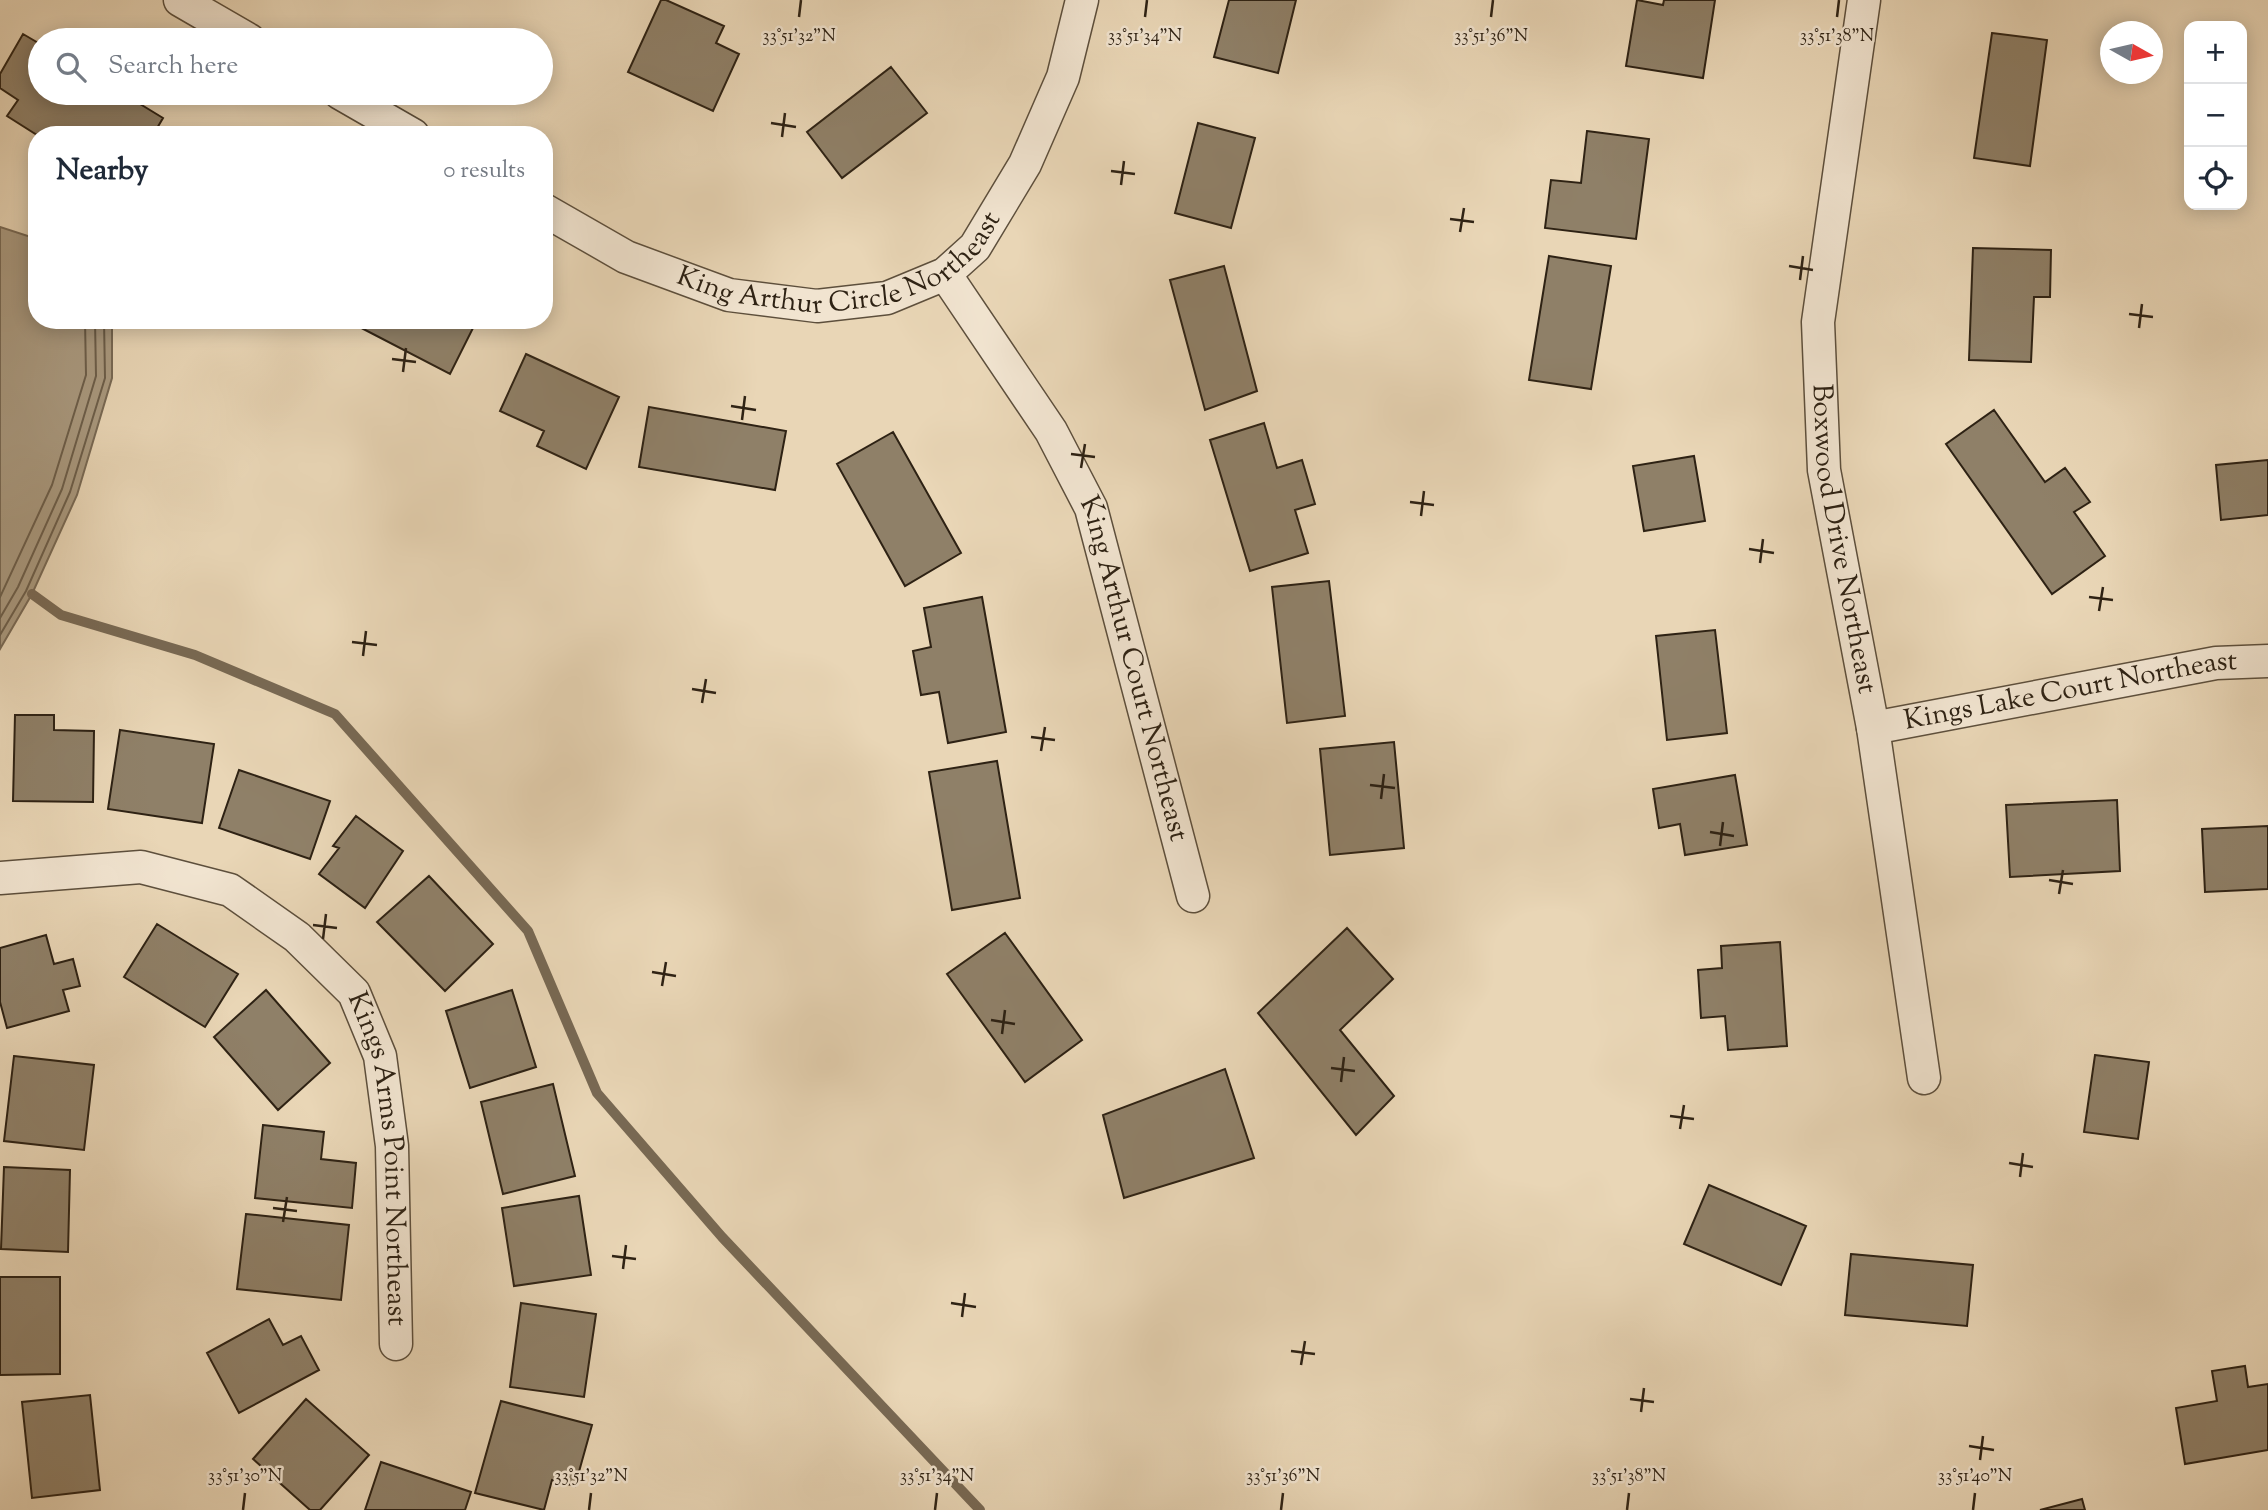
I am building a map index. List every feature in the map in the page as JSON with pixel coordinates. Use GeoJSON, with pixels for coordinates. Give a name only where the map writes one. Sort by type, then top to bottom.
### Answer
{"type":"FeatureCollection","features":[{"type":"Feature","properties":{"kind":"street"},"geometry":{"type":"LineString","coordinates":[[180,0],[228,28]]}},
{"type":"Feature","properties":{"kind":"street","name":"King Arthur Circle Northeast"},"geometry":{"type":"LineString","coordinates":[[553,215],[626,257],[729,295],[817,306],[887,298],[945,274],[975,247],[1025,164],[1063,77],[1082,0]]}},
{"type":"Feature","properties":{"kind":"street","name":"Boxwood Drive Northeast"},"geometry":{"type":"LineString","coordinates":[[1864,0],[1818,322],[1824,470],[1873,728],[1924,1078]]}},
{"type":"Feature","properties":{"kind":"street"},"geometry":{"type":"LineString","coordinates":[[361,105],[397,126]]}},
{"type":"Feature","properties":{"kind":"street","name":"King Arthur Court Northeast"},"geometry":{"type":"LineString","coordinates":[[945,274],[1051,431],[1091,508],[1193,896]]}},
{"type":"Feature","properties":{"kind":"street","name":"Kings Lake Court Northeast"},"geometry":{"type":"LineString","coordinates":[[1873,728],[2216,663],[2268,661]]}},
{"type":"Feature","properties":{"kind":"street","name":"Kings Arms Point Northeast"},"geometry":{"type":"LineString","coordinates":[[0,878],[141,867],[230,890],[298,937],[354,993],[380,1056],[392,1146],[396,1344]]}},
{"type":"Feature","properties":{"kind":"water"},"geometry":{"type":"Polygon","coordinates":[[[0,227],[28,236],[28,329],[112,329],[112,378],[77,495],[32,594],[0,649],[0,227]]]}},
{"type":"Feature","properties":{"kind":"building"},"geometry":{"type":"Polygon","coordinates":[[[661,0],[724,26],[716,43],[739,54],[713,111],[628,72],[661,0]]]}},
{"type":"Feature","properties":{"kind":"building"},"geometry":{"type":"Polygon","coordinates":[[[1229,0],[1296,0],[1278,73],[1214,57],[1229,0]]]}},
{"type":"Feature","properties":{"kind":"building"},"geometry":{"type":"Polygon","coordinates":[[[1637,0],[1663,5],[1664,0],[1715,0],[1703,78],[1626,66],[1637,0]]]}},
{"type":"Feature","properties":{"kind":"building"},"geometry":{"type":"Polygon","coordinates":[[[1992,33],[2047,40],[2030,166],[1974,158],[1992,33]]]}},
{"type":"Feature","properties":{"kind":"building"},"geometry":{"type":"Polygon","coordinates":[[[23,34],[28,37],[28,105],[142,105],[163,118],[158,126],[28,126],[28,129],[7,116],[18,100],[0,88],[0,74],[23,34]]]}},
{"type":"Feature","properties":{"kind":"building"},"geometry":{"type":"Polygon","coordinates":[[[891,67],[927,113],[842,178],[807,132],[891,67]]]}},
{"type":"Feature","properties":{"kind":"building"},"geometry":{"type":"Polygon","coordinates":[[[1198,123],[1255,138],[1231,228],[1175,213],[1198,123]]]}},
{"type":"Feature","properties":{"kind":"building"},"geometry":{"type":"Polygon","coordinates":[[[1587,131],[1649,139],[1636,239],[1545,228],[1551,180],[1581,183],[1587,131]]]}},
{"type":"Feature","properties":{"kind":"building"},"geometry":{"type":"Polygon","coordinates":[[[1973,248],[2051,250],[2050,297],[2034,297],[2031,362],[1969,360],[1973,248]]]}},
{"type":"Feature","properties":{"kind":"building"},"geometry":{"type":"Polygon","coordinates":[[[1549,256],[1611,266],[1591,389],[1529,380],[1549,256]]]}},
{"type":"Feature","properties":{"kind":"building"},"geometry":{"type":"Polygon","coordinates":[[[1224,266],[1257,391],[1205,410],[1170,280],[1224,266]]]}},
{"type":"Feature","properties":{"kind":"building"},"geometry":{"type":"Polygon","coordinates":[[[363,329],[472,329],[450,374],[363,329]]]}},
{"type":"Feature","properties":{"kind":"building"},"geometry":{"type":"Polygon","coordinates":[[[526,354],[619,397],[586,469],[537,446],[544,431],[500,411],[526,354]]]}},
{"type":"Feature","properties":{"kind":"building"},"geometry":{"type":"Polygon","coordinates":[[[649,407],[786,431],[775,490],[639,467],[649,407]]]}},
{"type":"Feature","properties":{"kind":"building"},"geometry":{"type":"Polygon","coordinates":[[[1994,410],[2045,482],[2065,468],[2090,502],[2074,512],[2105,556],[2052,594],[1946,444],[1994,410]]]}},
{"type":"Feature","properties":{"kind":"building"},"geometry":{"type":"Polygon","coordinates":[[[1264,423],[1277,468],[1302,460],[1315,504],[1295,510],[1308,553],[1250,571],[1210,440],[1264,423]]]}},
{"type":"Feature","properties":{"kind":"building"},"geometry":{"type":"Polygon","coordinates":[[[893,432],[961,553],[905,586],[837,464],[893,432]]]}},
{"type":"Feature","properties":{"kind":"building"},"geometry":{"type":"Polygon","coordinates":[[[1694,456],[1705,521],[1644,531],[1633,466],[1694,456]]]}},
{"type":"Feature","properties":{"kind":"building"},"geometry":{"type":"Polygon","coordinates":[[[2268,460],[2268,515],[2221,520],[2216,465],[2268,460]]]}},
{"type":"Feature","properties":{"kind":"building"},"geometry":{"type":"Polygon","coordinates":[[[1329,581],[1345,716],[1287,723],[1272,587],[1329,581]]]}},
{"type":"Feature","properties":{"kind":"building"},"geometry":{"type":"Polygon","coordinates":[[[982,597],[1006,732],[948,743],[939,692],[921,695],[913,651],[931,647],[924,608],[982,597]]]}},
{"type":"Feature","properties":{"kind":"building"},"geometry":{"type":"Polygon","coordinates":[[[1715,630],[1727,733],[1667,740],[1656,636],[1715,630]]]}},
{"type":"Feature","properties":{"kind":"building"},"geometry":{"type":"Polygon","coordinates":[[[15,715],[54,715],[54,730],[94,731],[93,802],[13,801],[15,715]]]}},
{"type":"Feature","properties":{"kind":"building"},"geometry":{"type":"Polygon","coordinates":[[[120,730],[214,744],[202,823],[108,809],[120,730]]]}},
{"type":"Feature","properties":{"kind":"building"},"geometry":{"type":"Polygon","coordinates":[[[1394,742],[1404,848],[1330,855],[1320,749],[1394,742]]]}},
{"type":"Feature","properties":{"kind":"building"},"geometry":{"type":"Polygon","coordinates":[[[997,761],[1020,898],[952,910],[929,772],[997,761]]]}},
{"type":"Feature","properties":{"kind":"building"},"geometry":{"type":"Polygon","coordinates":[[[239,770],[330,801],[310,859],[219,828],[239,770]]]}},
{"type":"Feature","properties":{"kind":"building"},"geometry":{"type":"Polygon","coordinates":[[[1735,775],[1747,845],[1685,855],[1680,824],[1659,828],[1653,789],[1735,775]]]}},
{"type":"Feature","properties":{"kind":"building"},"geometry":{"type":"Polygon","coordinates":[[[2117,800],[2120,871],[2010,877],[2006,805],[2117,800]]]}},
{"type":"Feature","properties":{"kind":"building"},"geometry":{"type":"Polygon","coordinates":[[[356,816],[403,851],[365,908],[319,874],[339,848],[333,846],[356,816]]]}},
{"type":"Feature","properties":{"kind":"building"},"geometry":{"type":"Polygon","coordinates":[[[2268,826],[2268,889],[2205,892],[2202,829],[2268,826]]]}},
{"type":"Feature","properties":{"kind":"building"},"geometry":{"type":"Polygon","coordinates":[[[429,876],[493,944],[445,991],[377,922],[429,876]]]}},
{"type":"Feature","properties":{"kind":"building"},"geometry":{"type":"Polygon","coordinates":[[[157,924],[238,974],[205,1027],[124,977],[157,924]]]}},
{"type":"Feature","properties":{"kind":"building"},"geometry":{"type":"Polygon","coordinates":[[[1347,928],[1393,979],[1340,1030],[1394,1096],[1356,1135],[1258,1013],[1347,928]]]}},
{"type":"Feature","properties":{"kind":"building"},"geometry":{"type":"Polygon","coordinates":[[[1005,933],[1082,1040],[1025,1082],[947,974],[1005,933]]]}},
{"type":"Feature","properties":{"kind":"building"},"geometry":{"type":"Polygon","coordinates":[[[46,935],[54,964],[73,959],[80,986],[63,990],[69,1011],[7,1028],[0,1002],[0,948],[46,935]]]}},
{"type":"Feature","properties":{"kind":"building"},"geometry":{"type":"Polygon","coordinates":[[[1780,942],[1787,1046],[1728,1050],[1725,1016],[1701,1018],[1698,970],[1722,968],[1721,946],[1780,942]]]}},
{"type":"Feature","properties":{"kind":"building"},"geometry":{"type":"Polygon","coordinates":[[[266,990],[330,1063],[278,1110],[214,1037],[266,990]]]}},
{"type":"Feature","properties":{"kind":"building"},"geometry":{"type":"Polygon","coordinates":[[[512,990],[536,1067],[470,1088],[446,1011],[512,990]]]}},
{"type":"Feature","properties":{"kind":"building"},"geometry":{"type":"Polygon","coordinates":[[[2095,1055],[2149,1062],[2138,1139],[2084,1132],[2095,1055]]]}},
{"type":"Feature","properties":{"kind":"building"},"geometry":{"type":"Polygon","coordinates":[[[14,1056],[94,1065],[84,1150],[4,1141],[14,1056]]]}},
{"type":"Feature","properties":{"kind":"building"},"geometry":{"type":"Polygon","coordinates":[[[1225,1069],[1254,1158],[1124,1198],[1103,1115],[1225,1069]]]}},
{"type":"Feature","properties":{"kind":"building"},"geometry":{"type":"Polygon","coordinates":[[[553,1084],[575,1176],[503,1194],[481,1102],[553,1084]]]}},
{"type":"Feature","properties":{"kind":"building"},"geometry":{"type":"Polygon","coordinates":[[[263,1125],[324,1132],[321,1159],[356,1163],[352,1208],[255,1198],[263,1125]]]}},
{"type":"Feature","properties":{"kind":"building"},"geometry":{"type":"Polygon","coordinates":[[[4,1167],[70,1170],[68,1252],[1,1249],[4,1167]]]}},
{"type":"Feature","properties":{"kind":"building"},"geometry":{"type":"Polygon","coordinates":[[[1709,1185],[1806,1226],[1781,1285],[1684,1244],[1709,1185]]]}},
{"type":"Feature","properties":{"kind":"building"},"geometry":{"type":"Polygon","coordinates":[[[579,1196],[591,1275],[514,1286],[502,1208],[579,1196]]]}},
{"type":"Feature","properties":{"kind":"building"},"geometry":{"type":"Polygon","coordinates":[[[246,1214],[349,1225],[341,1300],[237,1289],[246,1214]]]}},
{"type":"Feature","properties":{"kind":"building"},"geometry":{"type":"Polygon","coordinates":[[[1851,1254],[1973,1265],[1967,1326],[1845,1315],[1851,1254]]]}},
{"type":"Feature","properties":{"kind":"building"},"geometry":{"type":"Polygon","coordinates":[[[0,1277],[60,1277],[60,1374],[0,1375],[0,1277]]]}},
{"type":"Feature","properties":{"kind":"building"},"geometry":{"type":"Polygon","coordinates":[[[521,1303],[596,1314],[584,1397],[510,1387],[521,1303]]]}},
{"type":"Feature","properties":{"kind":"building"},"geometry":{"type":"Polygon","coordinates":[[[269,1319],[283,1345],[301,1336],[319,1370],[239,1413],[207,1353],[269,1319]]]}},
{"type":"Feature","properties":{"kind":"building"},"geometry":{"type":"Polygon","coordinates":[[[2245,1366],[2248,1387],[2268,1384],[2268,1450],[2185,1464],[2176,1408],[2217,1401],[2212,1371],[2245,1366]]]}},
{"type":"Feature","properties":{"kind":"building"},"geometry":{"type":"Polygon","coordinates":[[[90,1395],[100,1490],[32,1498],[22,1402],[90,1395]]]}},
{"type":"Feature","properties":{"kind":"building"},"geometry":{"type":"Polygon","coordinates":[[[306,1399],[369,1455],[320,1510],[310,1510],[253,1459],[306,1399]]]}},
{"type":"Feature","properties":{"kind":"building"},"geometry":{"type":"Polygon","coordinates":[[[501,1401],[592,1425],[575,1486],[552,1480],[544,1510],[475,1493],[501,1401]]]}},
{"type":"Feature","properties":{"kind":"building"},"geometry":{"type":"Polygon","coordinates":[[[381,1462],[471,1492],[465,1510],[365,1510],[381,1462]]]}},
{"type":"Feature","properties":{"kind":"building"},"geometry":{"type":"Polygon","coordinates":[[[2082,1499],[2085,1510],[2040,1510],[2082,1499]]]}},
{"type":"Feature","properties":{"kind":"waterway"},"geometry":{"type":"LineString","coordinates":[[32,594],[61,615],[195,655],[335,714],[528,931],[597,1093],[722,1237],[980,1510]]}}]}
